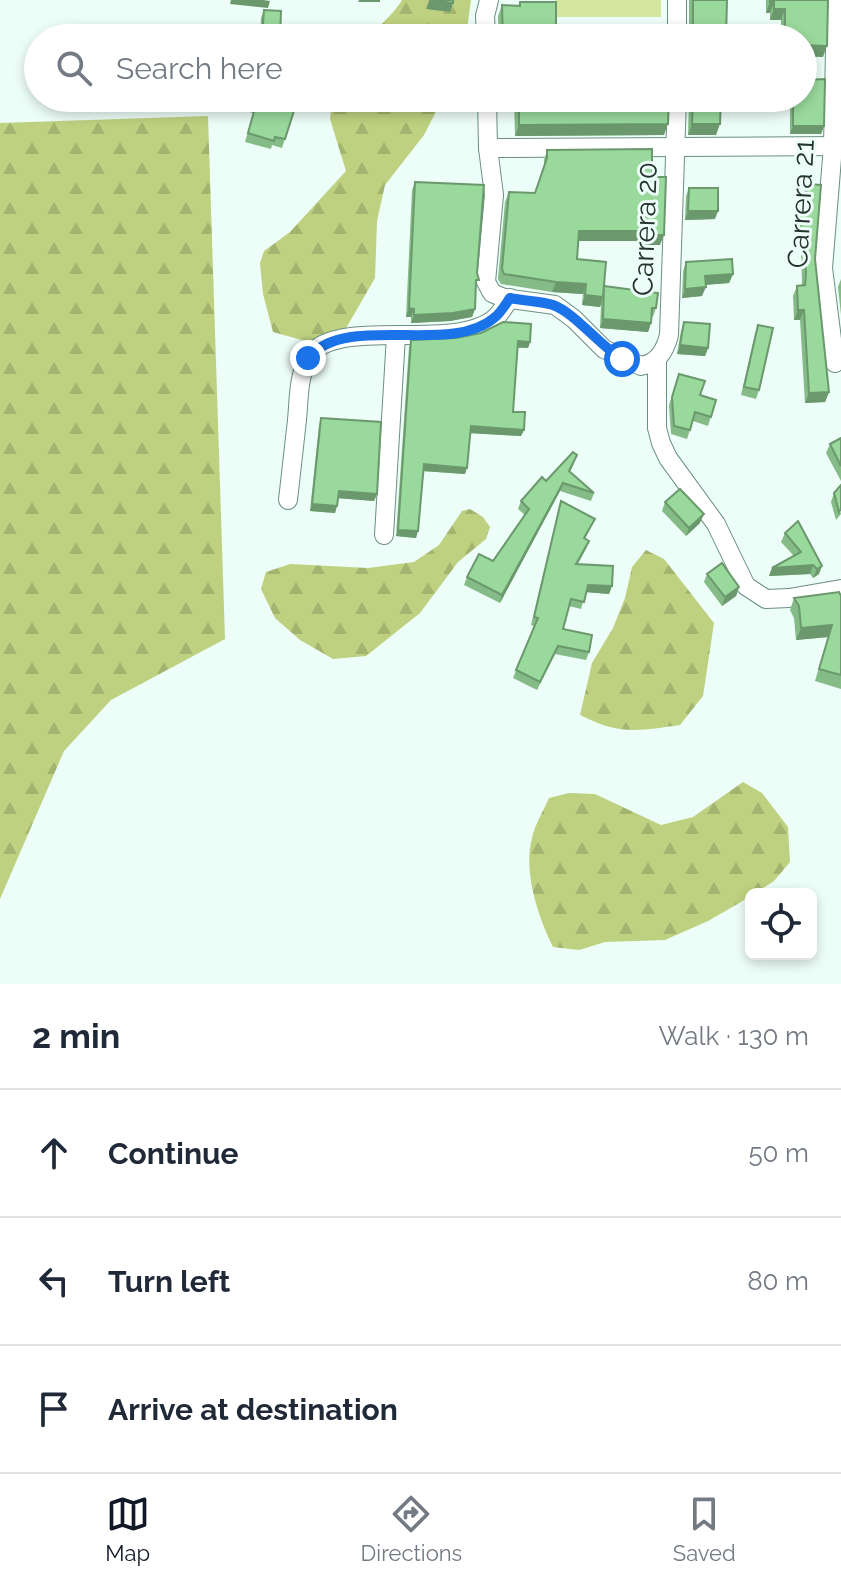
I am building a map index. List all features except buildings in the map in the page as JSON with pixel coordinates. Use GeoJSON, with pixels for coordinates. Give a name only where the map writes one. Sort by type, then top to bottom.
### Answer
{"type":"FeatureCollection","features":[{"type":"Feature","properties":{"kind":"street"},"geometry":{"type":"LineString","coordinates":[[485,24],[489,0]]}},
{"type":"Feature","properties":{"kind":"street"},"geometry":{"type":"LineString","coordinates":[[677,0],[677,24]]}},
{"type":"Feature","properties":{"kind":"street","name":"Carrera 21"},"geometry":{"type":"LineString","coordinates":[[835,363],[823,268],[837,146],[836,0]]}},
{"type":"Feature","properties":{"kind":"street"},"geometry":{"type":"LineString","coordinates":[[487,112],[494,195],[486,282],[492,293],[555,305],[604,349],[622,359],[641,366],[657,359]]}},
{"type":"Feature","properties":{"kind":"street","name":"Carrera 20"},"geometry":{"type":"LineString","coordinates":[[677,112],[669,335],[666,348],[657,359],[657,428],[661,443],[668,458],[716,524],[746,586],[766,599],[841,589]]}},
{"type":"Feature","properties":{"kind":"street"},"geometry":{"type":"LineString","coordinates":[[488,148],[837,146]]}},
{"type":"Feature","properties":{"kind":"street"},"geometry":{"type":"LineString","coordinates":[[288,500],[301,378],[315,349],[343,337],[432,335],[475,329],[495,318],[510,298]]}},
{"type":"Feature","properties":{"kind":"street"},"geometry":{"type":"LineString","coordinates":[[384,535],[396,336]]}},
{"type":"Feature","properties":{"kind":"green space"},"geometry":{"type":"Polygon","coordinates":[[[402,0],[471,0],[468,24],[382,24],[402,0]]]}},
{"type":"Feature","properties":{"kind":"green space"},"geometry":{"type":"Polygon","coordinates":[[[555,0],[661,0],[661,17],[555,17],[555,0]]]}},
{"type":"Feature","properties":{"kind":"green space"},"geometry":{"type":"Polygon","coordinates":[[[331,112],[436,112],[424,135],[385,185],[377,221],[375,278],[345,330],[309,342],[273,332],[263,294],[260,263],[264,251],[290,232],[346,171],[330,119],[331,112]]]}},
{"type":"Feature","properties":{"kind":"green space"},"geometry":{"type":"Polygon","coordinates":[[[208,116],[225,639],[111,700],[64,751],[0,899],[0,123],[208,116]]]}},
{"type":"Feature","properties":{"kind":"green space"},"geometry":{"type":"Polygon","coordinates":[[[470,509],[483,517],[490,527],[486,539],[458,562],[420,613],[366,656],[333,659],[300,640],[275,618],[261,589],[266,572],[290,564],[368,568],[414,562],[439,545],[462,511],[470,509]]]}},
{"type":"Feature","properties":{"kind":"green space"},"geometry":{"type":"Polygon","coordinates":[[[646,550],[664,559],[714,623],[703,696],[680,725],[640,730],[618,729],[580,715],[592,663],[613,628],[625,598],[632,567],[646,550]]]}},
{"type":"Feature","properties":{"kind":"green space"},"geometry":{"type":"Polygon","coordinates":[[[743,782],[762,793],[788,827],[790,862],[774,881],[763,888],[745,888],[745,899],[741,902],[665,940],[605,942],[579,950],[553,947],[537,908],[529,865],[533,833],[549,798],[569,793],[595,794],[661,825],[693,817],[743,782]]]}},
{"type":"Feature","properties":{"kind":"route"},"geometry":{"type":"LineString","coordinates":[[308,358],[315,349],[343,337],[432,335],[475,329],[495,318],[510,298],[555,305],[604,349],[622,359]]}}]}
